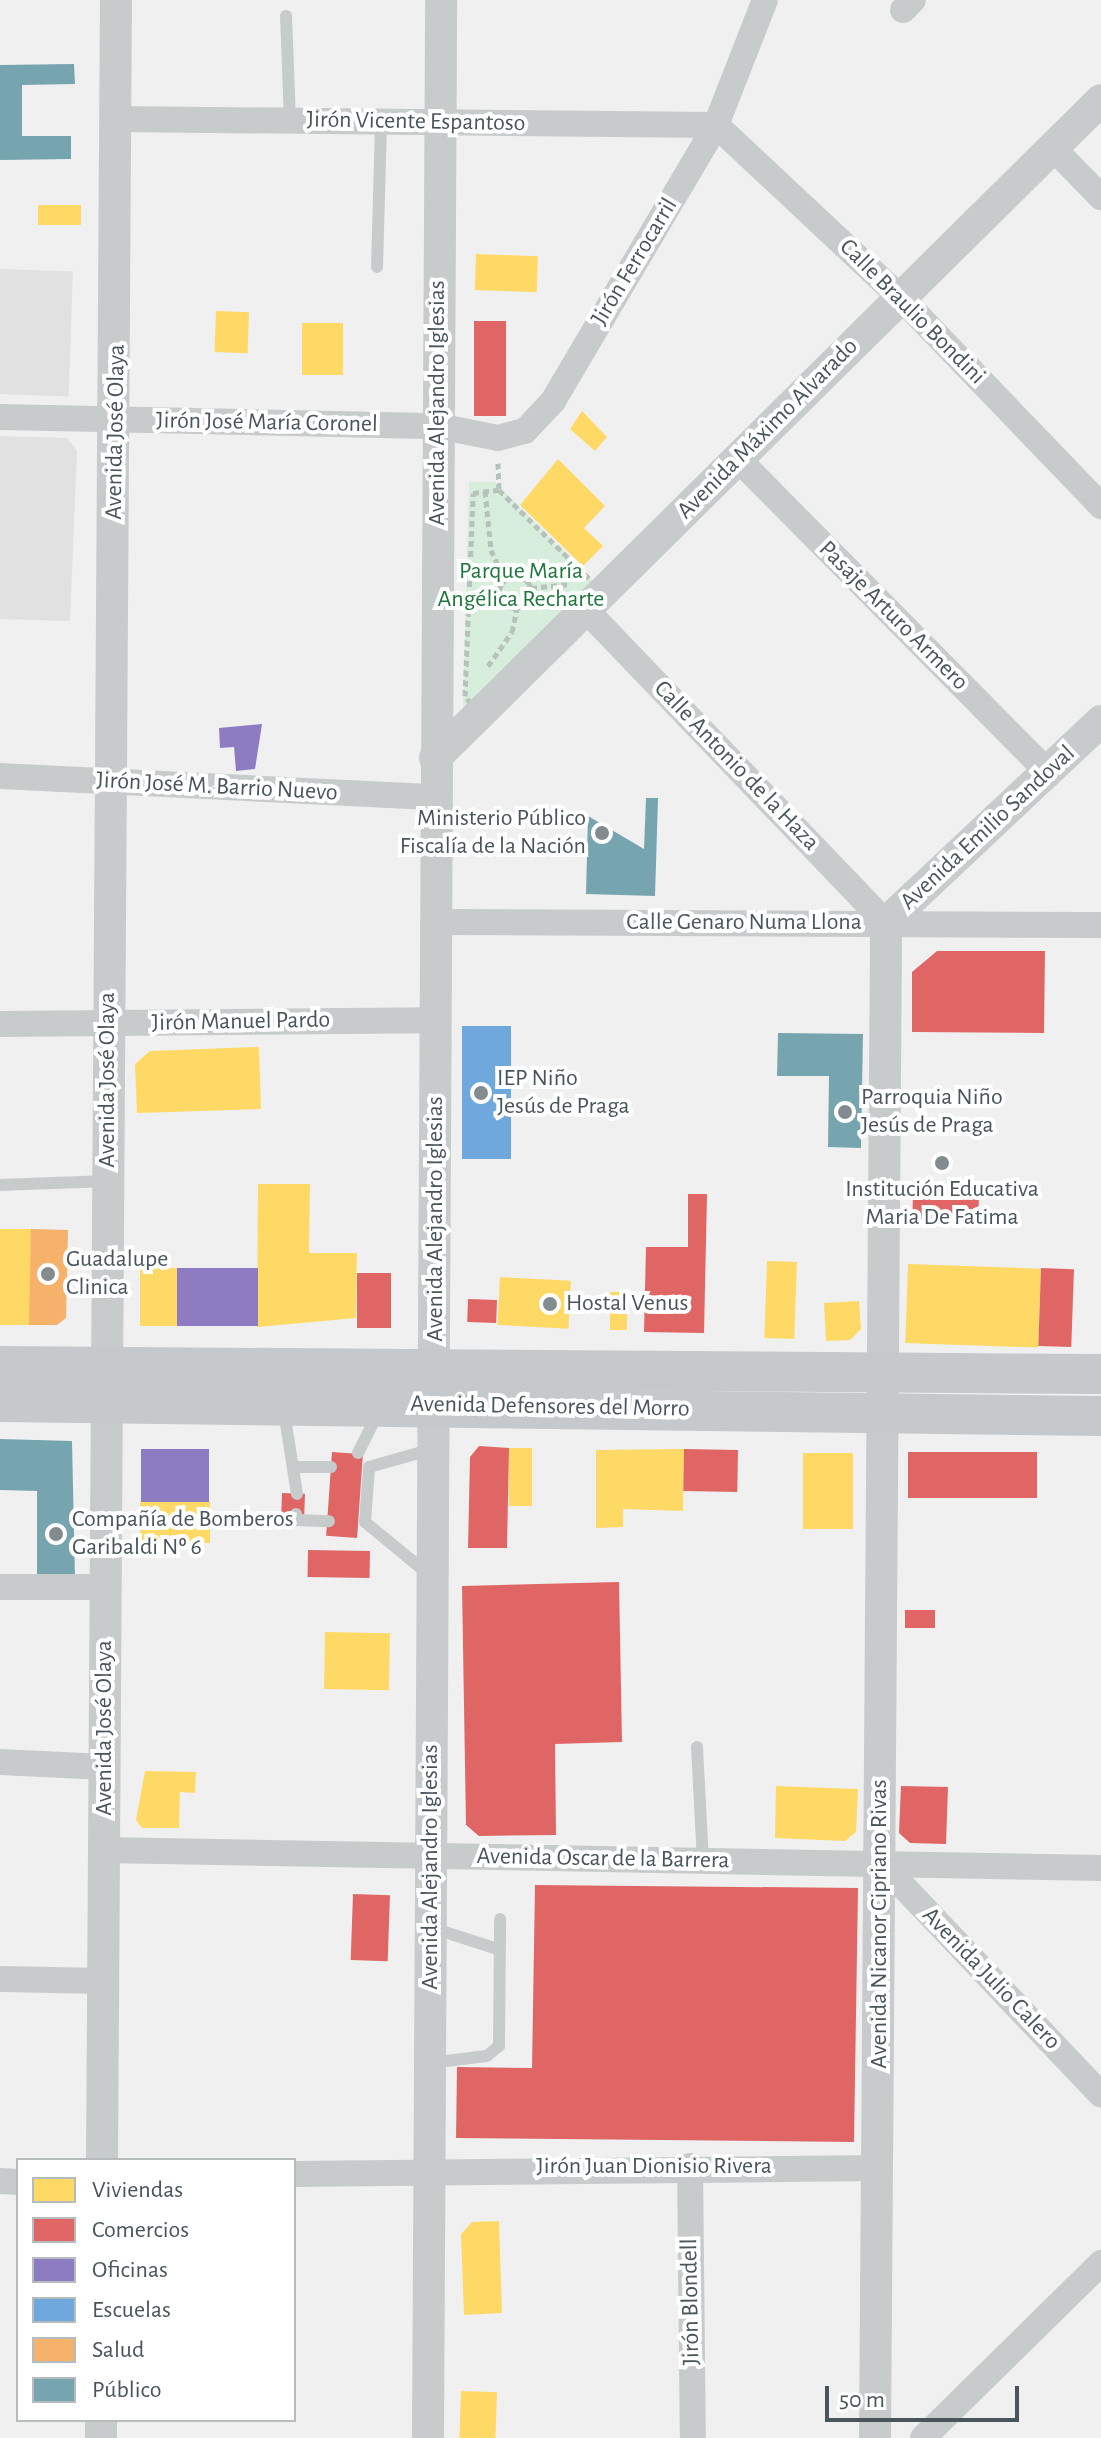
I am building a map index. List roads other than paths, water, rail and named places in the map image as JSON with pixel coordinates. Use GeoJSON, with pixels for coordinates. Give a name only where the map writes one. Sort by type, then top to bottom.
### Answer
{"type":"FeatureCollection","features":[{"type":"Feature","properties":{"kind":"main road","name":"Avenida Defensores del Morro"},"geometry":{"type":"LineString","coordinates":[[0,1366],[107,1385],[280,1402],[382,1406],[882,1391],[1101,1374]]}},
{"type":"Feature","properties":{"kind":"main road","name":"Avenida Defensores del Morro"},"geometry":{"type":"LineString","coordinates":[[0,1402],[107,1385],[437,1366],[882,1391],[1101,1416]]}},
{"type":"Feature","properties":{"kind":"street","name":"Avenida José Olaya"},"geometry":{"type":"LineString","coordinates":[[102,2158],[110,783],[117,420],[116,0]]}},
{"type":"Feature","properties":{"kind":"street","name":"Avenida Alejandro Iglesias"},"geometry":{"type":"LineString","coordinates":[[428,2438],[434,1406],[437,1366],[434,1020],[441,0]]}},
{"type":"Feature","properties":{"kind":"street","name":"Jirón Ferrocarril"},"geometry":{"type":"LineString","coordinates":[[438,426],[498,438],[540,420],[716,125],[765,0]]}},
{"type":"Feature","properties":{"kind":"street","name":"Avenida Máximo Alvarado"},"geometry":{"type":"LineString","coordinates":[[435,758],[1101,100]]}},
{"type":"Feature","properties":{"kind":"street","name":"Jirón Vicente Espantoso"},"geometry":{"type":"LineString","coordinates":[[116,119],[716,125]]}},
{"type":"Feature","properties":{"kind":"street","name":"Calle Braulio Bondini"},"geometry":{"type":"LineString","coordinates":[[716,125],[901,298],[1101,506]]}},
{"type":"Feature","properties":{"kind":"street"},"geometry":{"type":"LineString","coordinates":[[1053,148],[1101,197]]}},
{"type":"Feature","properties":{"kind":"street","name":"Jirón José María Coronel"},"geometry":{"type":"LineString","coordinates":[[0,417],[438,426]]}},
{"type":"Feature","properties":{"kind":"street","name":"Pasaje Arturo Armero"},"geometry":{"type":"LineString","coordinates":[[738,459],[1049,773]]}},
{"type":"Feature","properties":{"kind":"street","name":"Calle Antonio de la Haza"},"geometry":{"type":"LineString","coordinates":[[586,610],[886,923]]}},
{"type":"Feature","properties":{"kind":"street","name":"Avenida Emilio Sandoval"},"geometry":{"type":"LineString","coordinates":[[882,1391],[886,923],[1101,721]]}},
{"type":"Feature","properties":{"kind":"street","name":"Jirón José M. Barrio Nuevo"},"geometry":{"type":"LineString","coordinates":[[0,776],[435,797]]}},
{"type":"Feature","properties":{"kind":"street","name":"Calle Genaro Numa Llona"},"geometry":{"type":"LineString","coordinates":[[435,922],[1101,925]]}},
{"type":"Feature","properties":{"kind":"street","name":"Jirón Manuel Pardo"},"geometry":{"type":"LineString","coordinates":[[0,1024],[434,1020]]}},
{"type":"Feature","properties":{"kind":"street","name":"Avenida Nicanor Cipriano Rivas"},"geometry":{"type":"LineString","coordinates":[[875,2438],[882,1864],[882,1391]]}},
{"type":"Feature","properties":{"kind":"street"},"geometry":{"type":"LineString","coordinates":[[0,1587],[106,1587]]}},
{"type":"Feature","properties":{"kind":"street"},"geometry":{"type":"LineString","coordinates":[[0,1762],[105,1767]]}},
{"type":"Feature","properties":{"kind":"street","name":"Avenida Oscar de la Barrera"},"geometry":{"type":"LineString","coordinates":[[105,1850],[1101,1868]]}},
{"type":"Feature","properties":{"kind":"street","name":"Avenida Julio Calero"},"geometry":{"type":"LineString","coordinates":[[882,1864],[1101,2095]]}},
{"type":"Feature","properties":{"kind":"street"},"geometry":{"type":"LineString","coordinates":[[0,1979],[104,1981]]}},
{"type":"Feature","properties":{"kind":"street","name":"Jirón Juan Dionisio Rivera"},"geometry":{"type":"LineString","coordinates":[[296,2174],[690,2166],[878,2168]]}},
{"type":"Feature","properties":{"kind":"street","name":"Jirón Blondell"},"geometry":{"type":"LineString","coordinates":[[690,2166],[693,2438]]}},
{"type":"Feature","properties":{"kind":"street"},"geometry":{"type":"LineString","coordinates":[[923,2438],[1101,2263]]}},
{"type":"Feature","properties":{"kind":"lane"},"geometry":{"type":"LineString","coordinates":[[286,16],[290,121]]}},
{"type":"Feature","properties":{"kind":"lane"},"geometry":{"type":"LineString","coordinates":[[377,267],[381,121]]}},
{"type":"Feature","properties":{"kind":"lane"},"geometry":{"type":"LineString","coordinates":[[0,1185],[108,1181]]}},
{"type":"Feature","properties":{"kind":"lane"},"geometry":{"type":"LineString","coordinates":[[280,1402],[298,1467],[297,1494]]}},
{"type":"Feature","properties":{"kind":"lane"},"geometry":{"type":"LineString","coordinates":[[358,1453],[382,1406]]}},
{"type":"Feature","properties":{"kind":"lane"},"geometry":{"type":"LineString","coordinates":[[433,1578],[362,1522],[366,1467],[434,1449]]}},
{"type":"Feature","properties":{"kind":"lane"},"geometry":{"type":"LineString","coordinates":[[298,1467],[331,1467]]}},
{"type":"Feature","properties":{"kind":"lane"},"geometry":{"type":"LineString","coordinates":[[296,1514],[296,1520],[329,1521]]}},
{"type":"Feature","properties":{"kind":"lane"},"geometry":{"type":"LineString","coordinates":[[697,1747],[703,1861]]}},
{"type":"Feature","properties":{"kind":"lane"},"geometry":{"type":"LineString","coordinates":[[430,2063],[487,2056],[499,2046],[500,1919]]}},
{"type":"Feature","properties":{"kind":"lane"},"geometry":{"type":"LineString","coordinates":[[431,1927],[498,1949]]}},
{"type":"Feature","properties":{"kind":"place","name":"Ministerio Público Fiscalía de la Nación"},"geometry":{"type":"Point","coordinates":[602,833]}},
{"type":"Feature","properties":{"kind":"place","name":"IEP Niño Jesús de Praga"},"geometry":{"type":"Point","coordinates":[481,1093]}},
{"type":"Feature","properties":{"kind":"place","name":"Parroquia Niño Jesús de Praga"},"geometry":{"type":"Point","coordinates":[845,1112]}},
{"type":"Feature","properties":{"kind":"place","name":"Institución Educativa Maria De Fatima"},"geometry":{"type":"Point","coordinates":[942,1163]}},
{"type":"Feature","properties":{"kind":"place","name":"Guadalupe Clinica"},"geometry":{"type":"Point","coordinates":[48,1274]}},
{"type":"Feature","properties":{"kind":"place","name":"Hostal Venus"},"geometry":{"type":"Point","coordinates":[550,1304]}},
{"type":"Feature","properties":{"kind":"place","name":"Compañía de Bomberos Garibaldi Nº 6"},"geometry":{"type":"Point","coordinates":[56,1534]}},
{"type":"Feature","properties":{"kind":"park label","name":"Parque María Angélica Recharte"},"geometry":{"type":"Point","coordinates":[521,586]}}]}
